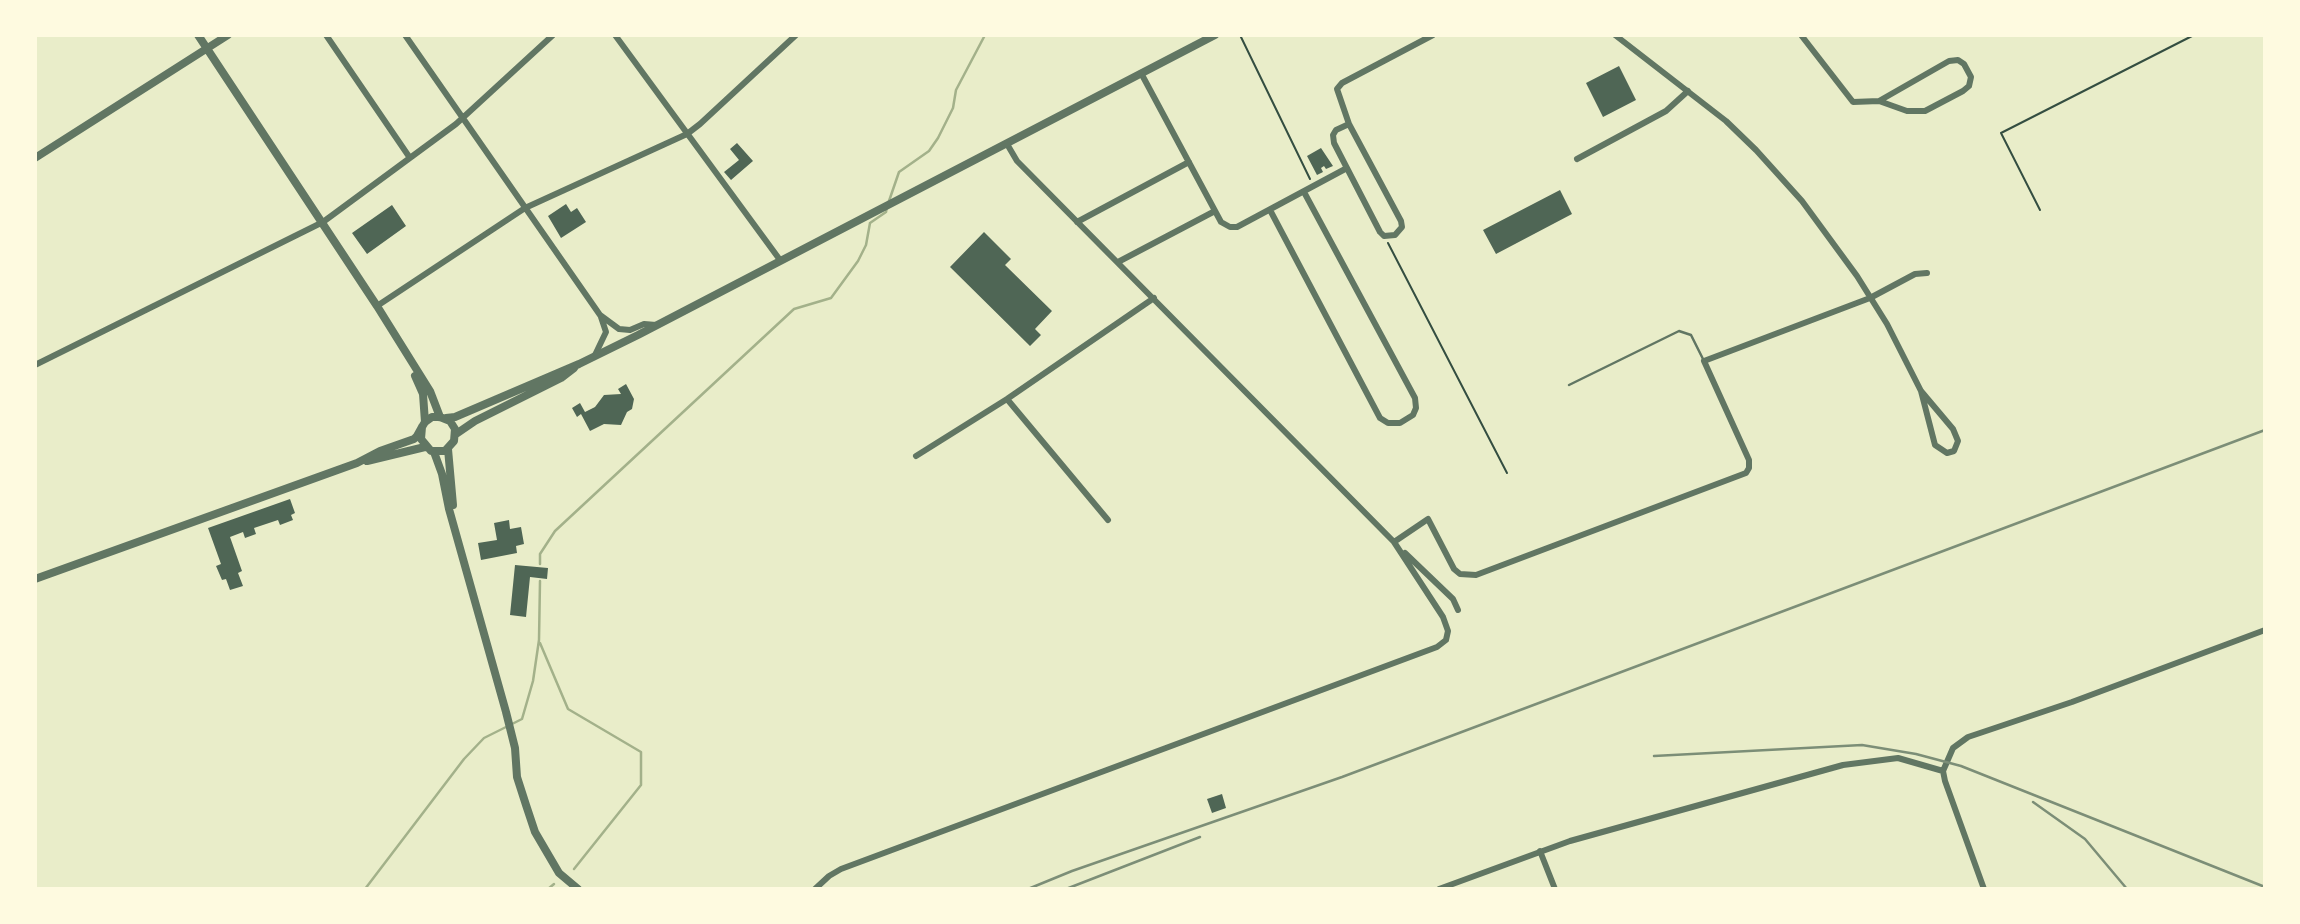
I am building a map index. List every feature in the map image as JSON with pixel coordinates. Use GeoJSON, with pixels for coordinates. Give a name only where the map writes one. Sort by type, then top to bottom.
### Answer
{"type":"FeatureCollection","features":[{"type":"Feature","properties":{"kind":"street"},"geometry":{"type":"LineString","coordinates":[[198,35],[377,306],[430,391],[443,418],[453,425],[456,434],[453,444],[448,449],[434,452]]}},
{"type":"Feature","properties":{"kind":"street"},"geometry":{"type":"LineString","coordinates":[[35,158],[229,35]]}},
{"type":"Feature","properties":{"kind":"street"},"geometry":{"type":"LineString","coordinates":[[326,35],[410,158]]}},
{"type":"Feature","properties":{"kind":"street"},"geometry":{"type":"LineString","coordinates":[[405,35],[600,315],[606,332],[593,358]]}},
{"type":"Feature","properties":{"kind":"street"},"geometry":{"type":"LineString","coordinates":[[35,365],[323,222],[462,118],[553,35]]}},
{"type":"Feature","properties":{"kind":"street"},"geometry":{"type":"LineString","coordinates":[[615,35],[780,260]]}},
{"type":"Feature","properties":{"kind":"street"},"geometry":{"type":"LineString","coordinates":[[377,306],[525,208],[687,134],[796,35]]}},
{"type":"Feature","properties":{"kind":"street"},"geometry":{"type":"LineString","coordinates":[[357,463],[380,451],[414,439],[432,417],[455,417],[593,358],[1141,73],[1199,38],[1215,35]]}},
{"type":"Feature","properties":{"kind":"street"},"geometry":{"type":"LineString","coordinates":[[1349,124],[1336,130],[1333,135],[1334,143],[1384,236],[1390,236],[1402,227],[1401,221],[1349,124],[1336,89],[1342,83],[1433,35]]}},
{"type":"Feature","properties":{"kind":"street"},"geometry":{"type":"LineString","coordinates":[[1615,35],[1726,121],[1789,186],[1838,247],[1887,324],[1921,391],[1935,445],[1947,453],[1954,451],[1958,441],[1953,429],[1921,391]]}},
{"type":"Feature","properties":{"kind":"street"},"geometry":{"type":"LineString","coordinates":[[1801,35],[1853,102],[1880,101],[1907,111],[1925,111],[1963,91],[1969,86],[1970,77],[1964,64],[1958,60],[1949,61],[1880,101]]}},
{"type":"Feature","properties":{"kind":"street"},"geometry":{"type":"LineString","coordinates":[[1141,73],[1221,222],[1230,227],[1237,227],[1347,168]]}},
{"type":"Feature","properties":{"kind":"street"},"geometry":{"type":"LineString","coordinates":[[1577,159],[1666,111],[1688,91]]}},
{"type":"Feature","properties":{"kind":"street"},"geometry":{"type":"LineString","coordinates":[[1006,144],[1017,161],[1077,222],[1394,542],[1453,598],[1458,610]]}},
{"type":"Feature","properties":{"kind":"street"},"geometry":{"type":"LineString","coordinates":[[1077,222],[1189,162]]}},
{"type":"Feature","properties":{"kind":"street"},"geometry":{"type":"LineString","coordinates":[[1270,209],[1380,418],[1388,423],[1399,423],[1413,415],[1416,408],[1415,398],[1304,192]]}},
{"type":"Feature","properties":{"kind":"street"},"geometry":{"type":"LineString","coordinates":[[1118,262],[1215,211]]}},
{"type":"Feature","properties":{"kind":"street"},"geometry":{"type":"LineString","coordinates":[[1394,542],[1409,529],[1428,519],[1454,569],[1460,574],[1476,575],[1746,473],[1749,460],[1704,361],[1870,298],[1915,274],[1927,273]]}},
{"type":"Feature","properties":{"kind":"street"},"geometry":{"type":"LineString","coordinates":[[916,456],[1007,399],[1154,298]]}},
{"type":"Feature","properties":{"kind":"street"},"geometry":{"type":"LineString","coordinates":[[600,315],[619,329],[630,330],[644,324],[658,325]]}},
{"type":"Feature","properties":{"kind":"street"},"geometry":{"type":"LineString","coordinates":[[404,351],[423,394],[424,424],[421,439],[425,447],[434,452],[442,474],[506,712],[517,777],[535,832],[559,873],[578,889]]}},
{"type":"Feature","properties":{"kind":"street"},"geometry":{"type":"LineString","coordinates":[[456,434],[561,378],[579,364]]}},
{"type":"Feature","properties":{"kind":"street"},"geometry":{"type":"LineString","coordinates":[[1007,399],[1108,520]]}},
{"type":"Feature","properties":{"kind":"street"},"geometry":{"type":"LineString","coordinates":[[35,579],[357,463],[425,447]]}},
{"type":"Feature","properties":{"kind":"street"},"geometry":{"type":"LineString","coordinates":[[448,449],[456,532]]}},
{"type":"Feature","properties":{"kind":"street"},"geometry":{"type":"LineString","coordinates":[[815,889],[841,869],[1437,647],[1446,640],[1448,631],[1443,617],[1394,542]]}},
{"type":"Feature","properties":{"kind":"street"},"geometry":{"type":"LineString","coordinates":[[1984,889],[1947,789],[1943,771],[1953,748],[1968,737],[2085,698],[2265,630]]}},
{"type":"Feature","properties":{"kind":"street"},"geometry":{"type":"LineString","coordinates":[[1438,889],[1540,851],[1857,762],[1898,758],[1943,771]]}},
{"type":"Feature","properties":{"kind":"street"},"geometry":{"type":"LineString","coordinates":[[1540,851],[1555,889]]}},
{"type":"Feature","properties":{"kind":"lane"},"geometry":{"type":"LineString","coordinates":[[1569,385],[1679,331],[1691,335],[1704,361]]}},
{"type":"Feature","properties":{"kind":"path"},"geometry":{"type":"LineString","coordinates":[[1240,35],[1313,187]]}},
{"type":"Feature","properties":{"kind":"path"},"geometry":{"type":"LineString","coordinates":[[2040,210],[2001,133],[2194,35]]}},
{"type":"Feature","properties":{"kind":"path"},"geometry":{"type":"LineString","coordinates":[[1384,236],[1507,473]]}},
{"type":"Feature","properties":{"kind":"building"},"geometry":{"type":"Polygon","coordinates":[[[1619,66],[1636,100],[1603,117],[1586,83],[1619,66]]]}},
{"type":"Feature","properties":{"kind":"building"},"geometry":{"type":"Polygon","coordinates":[[[737,143],[753,161],[731,180],[724,172],[739,160],[730,149],[737,143]]]}},
{"type":"Feature","properties":{"kind":"building"},"geometry":{"type":"Polygon","coordinates":[[[1321,148],[1333,166],[1326,169],[1324,166],[1321,168],[1323,172],[1317,175],[1307,156],[1321,148]]]}},
{"type":"Feature","properties":{"kind":"building"},"geometry":{"type":"Polygon","coordinates":[[[1560,190],[1572,214],[1496,254],[1483,230],[1560,190]]]}},
{"type":"Feature","properties":{"kind":"building"},"geometry":{"type":"Polygon","coordinates":[[[566,204],[571,212],[577,208],[586,222],[561,238],[548,216],[566,204]]]}},
{"type":"Feature","properties":{"kind":"building"},"geometry":{"type":"Polygon","coordinates":[[[392,205],[406,226],[367,254],[352,233],[392,205]]]}},
{"type":"Feature","properties":{"kind":"building"},"geometry":{"type":"Polygon","coordinates":[[[984,232],[1011,259],[1005,265],[1052,311],[1035,329],[1041,335],[1030,346],[950,267],[984,232]]]}},
{"type":"Feature","properties":{"kind":"building"},"geometry":{"type":"Polygon","coordinates":[[[626,384],[634,399],[632,409],[627,412],[621,425],[604,424],[590,431],[581,414],[577,417],[572,408],[580,403],[585,412],[595,407],[604,395],[621,394],[618,389],[626,384]]]}},
{"type":"Feature","properties":{"kind":"building"},"geometry":{"type":"Polygon","coordinates":[[[290,499],[295,513],[291,515],[293,520],[280,525],[278,520],[254,528],[256,534],[245,538],[243,532],[230,537],[242,571],[238,573],[243,586],[230,590],[216,566],[221,564],[208,528],[290,499]]]}},
{"type":"Feature","properties":{"kind":"building"},"geometry":{"type":"Polygon","coordinates":[[[509,520],[510,529],[521,527],[524,544],[516,546],[517,553],[481,560],[478,543],[497,540],[494,523],[509,520]]]}},
{"type":"Feature","properties":{"kind":"building"},"geometry":{"type":"Polygon","coordinates":[[[515,565],[548,568],[547,579],[530,577],[526,617],[510,615],[515,565]]]}},
{"type":"Feature","properties":{"kind":"building"},"geometry":{"type":"Polygon","coordinates":[[[1222,794],[1226,808],[1212,813],[1207,799],[1222,794]]]}},
{"type":"Feature","properties":{"kind":"waterway"},"geometry":{"type":"LineString","coordinates":[[889,201],[899,172],[929,151],[938,138],[953,108],[956,90],[985,35]]}},
{"type":"Feature","properties":{"kind":"waterway"},"geometry":{"type":"LineString","coordinates":[[540,564],[540,554],[555,531],[794,309],[831,298],[858,261],[866,245],[870,223],[886,212],[887,207]]}},
{"type":"Feature","properties":{"kind":"waterway"},"geometry":{"type":"LineString","coordinates":[[512,724],[522,719],[533,681],[539,640],[540,581]]}},
{"type":"Feature","properties":{"kind":"waterway"},"geometry":{"type":"LineString","coordinates":[[540,643],[568,709],[641,752],[641,785],[574,869]]}},
{"type":"Feature","properties":{"kind":"waterway"},"geometry":{"type":"LineString","coordinates":[[365,889],[464,759],[484,738],[506,727]]}},
{"type":"Feature","properties":{"kind":"waterway"},"geometry":{"type":"LineString","coordinates":[[548,889],[554,884]]}},
{"type":"Feature","properties":{"kind":"railway"},"geometry":{"type":"LineString","coordinates":[[1028,889],[1072,871],[1342,777],[2265,430]]}},
{"type":"Feature","properties":{"kind":"railway"},"geometry":{"type":"LineString","coordinates":[[1654,756],[1862,745],[1916,754],[1961,766],[2265,887]]}},
{"type":"Feature","properties":{"kind":"railway"},"geometry":{"type":"LineString","coordinates":[[2033,802],[2085,839],[2127,889]]}},
{"type":"Feature","properties":{"kind":"railway"},"geometry":{"type":"LineString","coordinates":[[1066,889],[1200,837]]}}]}
